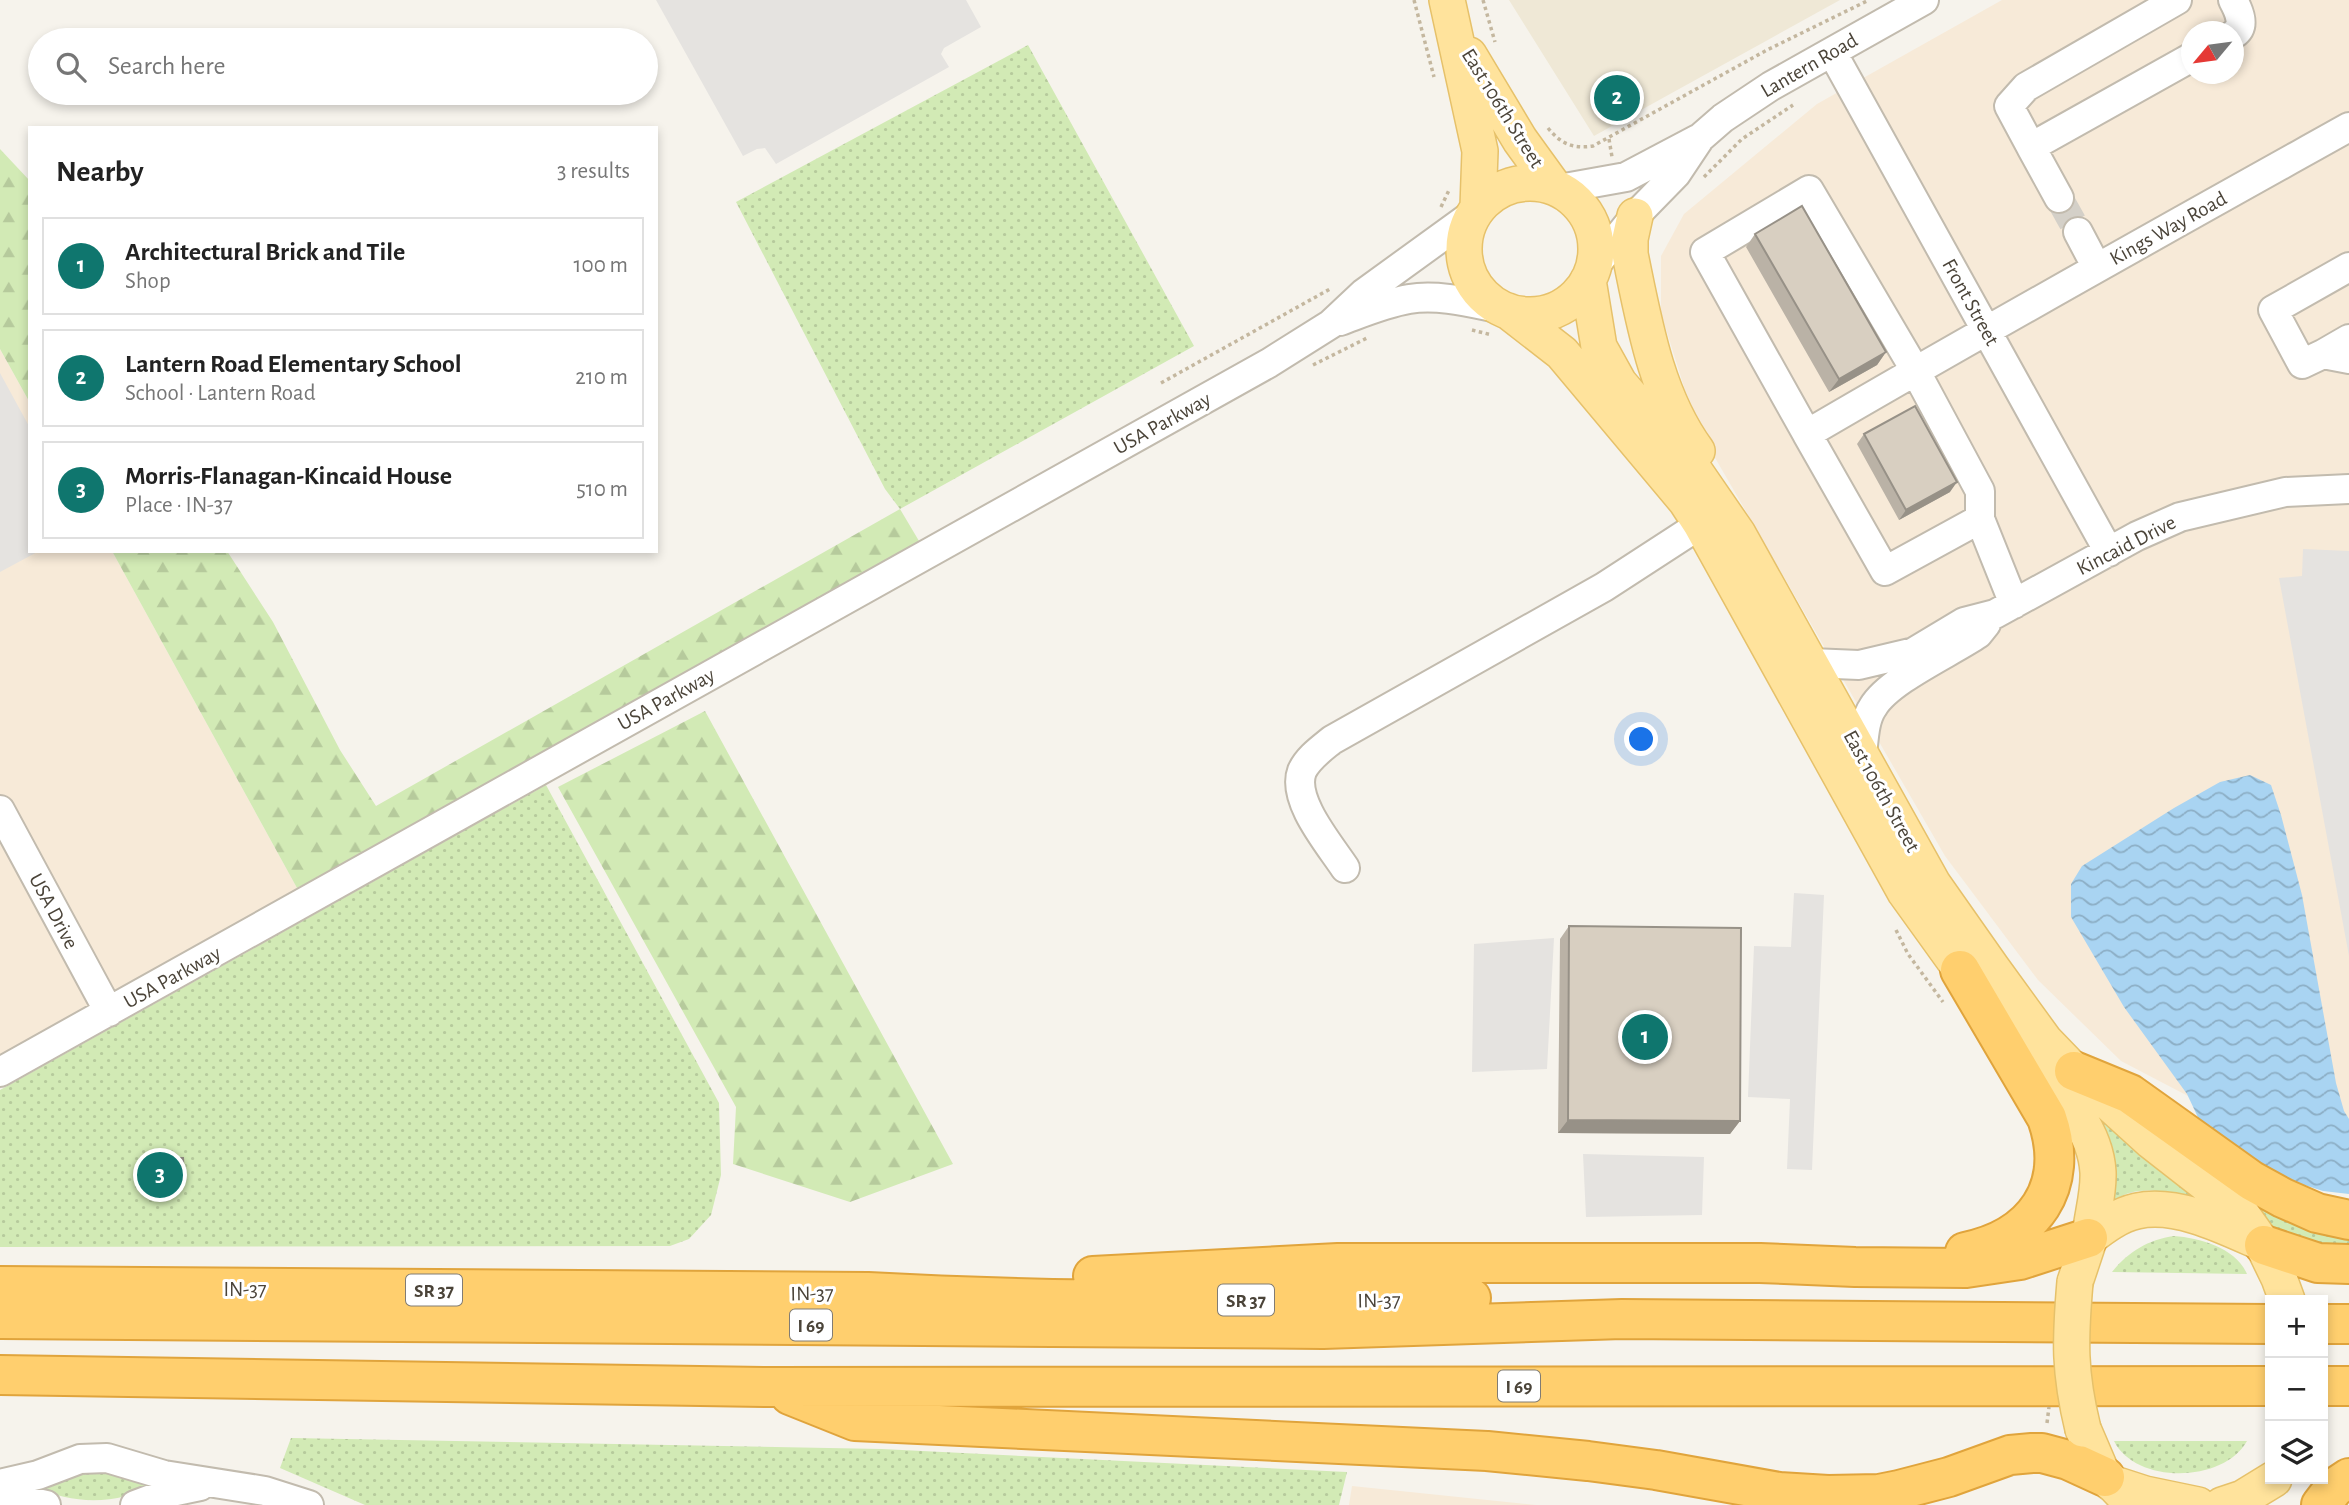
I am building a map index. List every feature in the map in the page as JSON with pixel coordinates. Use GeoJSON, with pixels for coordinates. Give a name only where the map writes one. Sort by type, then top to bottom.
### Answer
{"type":"FeatureCollection","features":[{"type":"Feature","properties":{"kind":"highway"},"geometry":{"type":"LineString","coordinates":[[1760,1263],[1964,1252],[1994,1244],[2008,1237],[2036,1214],[2052,1180],[2055,1153],[2053,1136],[2036,1097],[1959,970]]}},
{"type":"Feature","properties":{"kind":"highway"},"geometry":{"type":"LineString","coordinates":[[2074,1071],[2130,1094],[2252,1181],[2283,1198],[2317,1213],[2349,1220]]}},
{"type":"Feature","properties":{"kind":"highway"},"geometry":{"type":"LineString","coordinates":[[868,1292],[961,1283],[1338,1263],[1760,1263],[1966,1268],[2020,1260],[2089,1238]]}},
{"type":"Feature","properties":{"kind":"highway"},"geometry":{"type":"LineString","coordinates":[[2263,1244],[2318,1263],[2349,1264]]}},
{"type":"Feature","properties":{"kind":"highway","name":"IN-37"},"geometry":{"type":"LineString","coordinates":[[0,1286],[868,1292],[995,1299],[1076,1300],[1325,1301],[1529,1297],[1622,1319]]}},
{"type":"Feature","properties":{"kind":"highway","name":"I 69"},"geometry":{"type":"LineString","coordinates":[[0,1319],[1309,1329],[1622,1319],[2265,1324]]}},
{"type":"Feature","properties":{"kind":"highway"},"geometry":{"type":"LineString","coordinates":[[2328,1324],[2349,1324]]}},
{"type":"Feature","properties":{"kind":"highway","name":"I 69"},"geometry":{"type":"LineString","coordinates":[[0,1375],[768,1387],[2265,1386]]}},
{"type":"Feature","properties":{"kind":"highway"},"geometry":{"type":"LineString","coordinates":[[2328,1386],[2349,1386]]}},
{"type":"Feature","properties":{"kind":"highway"},"geometry":{"type":"LineString","coordinates":[[768,1387],[855,1421],[1487,1451],[1629,1467],[1779,1492],[1816,1495],[1854,1495],[1899,1490],[1949,1477],[2010,1455],[2042,1452],[2068,1460],[2116,1488]]}},
{"type":"Feature","properties":{"kind":"highway"},"geometry":{"type":"LineString","coordinates":[[2328,1461],[2349,1455]]}},
{"type":"Feature","properties":{"kind":"highway"},"geometry":{"type":"LineString","coordinates":[[2321,1505],[2334,1488],[2349,1478]]}},
{"type":"Feature","properties":{"kind":"main road","name":"East 106th Street"},"geometry":{"type":"LineString","coordinates":[[1450,14],[1520,140],[1557,188]]}},
{"type":"Feature","properties":{"kind":"main road","name":"East 106th Street"},"geometry":{"type":"LineString","coordinates":[[1450,14],[1480,151],[1475,210]]}},
{"type":"Feature","properties":{"kind":"main road"},"geometry":{"type":"LineString","coordinates":[[1530,182],[1557,188],[1578,203],[1590,222],[1596,244],[1591,273],[1574,299],[1554,311],[1503,320],[1492,303],[1476,288],[1466,268],[1463,246],[1465,234],[1475,210],[1496,191],[1518,183],[1530,182]]}},
{"type":"Feature","properties":{"kind":"main road"},"geometry":{"type":"LineString","coordinates":[[1635,216],[1630,254],[1661,383],[1687,437],[1731,497],[1738,534]]}},
{"type":"Feature","properties":{"kind":"main road","name":"East 106th Street"},"geometry":{"type":"LineString","coordinates":[[1591,273],[1600,347],[1619,383],[1696,473],[1738,534],[1933,884],[2045,1041],[2130,1123],[2238,1209],[2263,1244],[2284,1292]]}},
{"type":"Feature","properties":{"kind":"main road","name":"East 106th Street"},"geometry":{"type":"LineString","coordinates":[[1503,320],[1562,353],[1686,501],[1905,891],[1959,970],[2090,1136],[2098,1175],[2089,1238],[2075,1282],[2070,1356],[2083,1429],[2116,1488]]}},
{"type":"Feature","properties":{"kind":"main road"},"geometry":{"type":"LineString","coordinates":[[2089,1238],[2125,1214],[2148,1209],[2187,1215],[2263,1244]]}},
{"type":"Feature","properties":{"kind":"main road"},"geometry":{"type":"LineString","coordinates":[[2222,1505],[2243,1498],[2266,1484]]}},
{"type":"Feature","properties":{"kind":"main road"},"geometry":{"type":"LineString","coordinates":[[2271,1505],[2273,1484]]}},
{"type":"Feature","properties":{"kind":"main road"},"geometry":{"type":"LineString","coordinates":[[2116,1488],[2198,1505]]}},
{"type":"Feature","properties":{"kind":"street","name":"Lantern Road"},"geometry":{"type":"LineString","coordinates":[[1557,188],[1626,177],[1700,138],[1751,98],[1924,0]]}},
{"type":"Feature","properties":{"kind":"street"},"geometry":{"type":"LineString","coordinates":[[2059,198],[2009,106],[2026,87],[2177,0]]}},
{"type":"Feature","properties":{"kind":"street"},"geometry":{"type":"LineString","coordinates":[[2233,0],[2240,21]]}},
{"type":"Feature","properties":{"kind":"street","name":"Front Street"},"geometry":{"type":"LineString","coordinates":[[1832,52],[2109,552]]}},
{"type":"Feature","properties":{"kind":"street"},"geometry":{"type":"LineString","coordinates":[[2031,147],[2181,63]]}},
{"type":"Feature","properties":{"kind":"street","name":"Kings Way Road"},"geometry":{"type":"LineString","coordinates":[[1807,434],[1986,329],[2349,127]]}},
{"type":"Feature","properties":{"kind":"street","name":"Lantern Road"},"geometry":{"type":"LineString","coordinates":[[1591,273],[1635,216],[1676,174],[1700,138]]}},
{"type":"Feature","properties":{"kind":"street"},"geometry":{"type":"LineString","coordinates":[[1980,519],[1885,571],[1705,252],[1809,190],[1915,370],[1980,491],[1980,519],[2004,609]]}},
{"type":"Feature","properties":{"kind":"street","name":"USA Parkway"},"geometry":{"type":"LineString","coordinates":[[0,1072],[1250,374],[1331,324],[1364,293],[1475,210]]}},
{"type":"Feature","properties":{"kind":"street"},"geometry":{"type":"LineString","coordinates":[[2077,232],[2097,268]]}},
{"type":"Feature","properties":{"kind":"street"},"geometry":{"type":"LineString","coordinates":[[2349,267],[2273,310],[2302,364],[2336,356],[2349,339]]}},
{"type":"Feature","properties":{"kind":"street","name":"USA Parkway"},"geometry":{"type":"LineString","coordinates":[[1331,324],[1395,302],[1419,298],[1446,299],[1503,320]]}},
{"type":"Feature","properties":{"kind":"street","name":"Kincaid Drive"},"geometry":{"type":"LineString","coordinates":[[1811,663],[1859,664],[1914,652],[1964,622],[2004,609],[2137,536],[2180,517],[2285,492],[2349,489]]}},
{"type":"Feature","properties":{"kind":"street"},"geometry":{"type":"LineString","coordinates":[[1345,868],[1303,800],[1301,773],[1311,758],[1332,740],[1604,587],[1701,524]]}},
{"type":"Feature","properties":{"kind":"street","name":"Kincaid Drive"},"geometry":{"type":"LineString","coordinates":[[1862,755],[1867,719],[1881,696],[1978,634],[2004,609]]}},
{"type":"Feature","properties":{"kind":"street","name":"USA Drive"},"geometry":{"type":"LineString","coordinates":[[0,810],[109,1012]]}},
{"type":"Feature","properties":{"kind":"street"},"geometry":{"type":"LineString","coordinates":[[0,1484],[38,1475],[70,1462],[93,1458],[118,1460],[164,1475],[209,1484],[265,1491],[309,1505]]}},
{"type":"Feature","properties":{"kind":"street"},"geometry":{"type":"LineString","coordinates":[[135,1505],[167,1493],[209,1484]]}},
{"type":"Feature","properties":{"kind":"street"},"geometry":{"type":"LineString","coordinates":[[0,1495],[46,1505]]}},
{"type":"Feature","properties":{"kind":"path"},"geometry":{"type":"LineString","coordinates":[[1414,0],[1434,78]]}},
{"type":"Feature","properties":{"kind":"path"},"geometry":{"type":"LineString","coordinates":[[1483,0],[1497,47]]}},
{"type":"Feature","properties":{"kind":"path"},"geometry":{"type":"LineString","coordinates":[[1543,123],[1569,146],[1593,146],[1767,50],[1869,0]]}},
{"type":"Feature","properties":{"kind":"path"},"geometry":{"type":"LineString","coordinates":[[1702,179],[1742,139],[1793,104]]}},
{"type":"Feature","properties":{"kind":"path"},"geometry":{"type":"LineString","coordinates":[[1609,139],[1613,163]]}},
{"type":"Feature","properties":{"kind":"path"},"geometry":{"type":"LineString","coordinates":[[1434,214],[1445,201],[1452,178]]}},
{"type":"Feature","properties":{"kind":"path"},"geometry":{"type":"LineString","coordinates":[[1161,383],[1314,300],[1336,285]]}},
{"type":"Feature","properties":{"kind":"path"},"geometry":{"type":"LineString","coordinates":[[1463,327],[1503,320]]}},
{"type":"Feature","properties":{"kind":"path"},"geometry":{"type":"LineString","coordinates":[[1304,370],[1371,336]]}},
{"type":"Feature","properties":{"kind":"shaded area"},"geometry":{"type":"Polygon","coordinates":[[[656,0],[966,0],[981,27],[944,48],[941,54],[949,67],[776,164],[765,148],[743,156],[656,0]]]}},
{"type":"Feature","properties":{"kind":"shaded area"},"geometry":{"type":"Polygon","coordinates":[[[1509,0],[1840,0],[1594,136],[1509,0]]]}},
{"type":"Feature","properties":{"kind":"shaded area"},"geometry":{"type":"Polygon","coordinates":[[[2002,0],[2349,0],[2349,1163],[2305,1157],[2121,1061],[2038,980],[1945,856],[1714,456],[1685,390],[1661,313],[1661,256],[1684,214],[1817,104],[2002,0]]]}},
{"type":"Feature","properties":{"kind":"shaded area"},"geometry":{"type":"Polygon","coordinates":[[[0,349],[28,399],[28,553],[113,553],[297,888],[271,908],[0,1057],[0,349]]]}},
{"type":"Feature","properties":{"kind":"shaded area"},"geometry":{"type":"Polygon","coordinates":[[[0,373],[28,424],[28,553],[35,553],[0,572],[0,373]]]}},
{"type":"Feature","properties":{"kind":"shaded area"},"geometry":{"type":"Polygon","coordinates":[[[2303,549],[2349,551],[2349,956],[2279,578],[2302,576],[2303,549]]]}},
{"type":"Feature","properties":{"kind":"shaded area"},"geometry":{"type":"Polygon","coordinates":[[[1794,893],[1824,895],[1812,1170],[1787,1169],[1790,1099],[1748,1097],[1754,946],[1791,947],[1794,893]]]}},
{"type":"Feature","properties":{"kind":"shaded area"},"geometry":{"type":"Polygon","coordinates":[[[1554,938],[1547,1069],[1472,1072],[1474,944],[1554,938]]]}},
{"type":"Feature","properties":{"kind":"shaded area"},"geometry":{"type":"Polygon","coordinates":[[[1583,1154],[1704,1157],[1702,1215],[1586,1217],[1583,1154]]]}},
{"type":"Feature","properties":{"kind":"shaded area"},"geometry":{"type":"Polygon","coordinates":[[[1352,1486],[1536,1505],[1349,1505],[1352,1486]]]}},
{"type":"Feature","properties":{"kind":"green space"},"geometry":{"type":"Polygon","coordinates":[[[1028,45],[1194,346],[900,509],[885,489],[736,202],[1028,45]]]}},
{"type":"Feature","properties":{"kind":"green space"},"geometry":{"type":"Polygon","coordinates":[[[0,149],[28,179],[28,399],[0,349],[0,149]]]}},
{"type":"Feature","properties":{"kind":"green space"},"geometry":{"type":"Polygon","coordinates":[[[900,509],[919,541],[389,840],[297,888],[113,553],[228,553],[273,622],[340,750],[376,806],[900,509]]]}},
{"type":"Feature","properties":{"kind":"green space"},"geometry":{"type":"Polygon","coordinates":[[[705,711],[953,1164],[850,1202],[733,1164],[736,1107],[558,787],[705,711]]]}},
{"type":"Feature","properties":{"kind":"green space"},"geometry":{"type":"Polygon","coordinates":[[[546,785],[719,1103],[721,1175],[711,1215],[689,1239],[670,1246],[0,1247],[0,1090],[546,785]]]}},
{"type":"Feature","properties":{"kind":"green space"},"geometry":{"type":"Polygon","coordinates":[[[2093,1106],[2204,1203],[2170,1193],[2146,1190],[2124,1195],[2113,1201],[2114,1157],[2105,1129],[2093,1106]]]}},
{"type":"Feature","properties":{"kind":"green space"},"geometry":{"type":"Polygon","coordinates":[[[2162,1127],[2349,1232],[2349,1250],[2330,1250],[2276,1232],[2162,1127]]]}},
{"type":"Feature","properties":{"kind":"green space"},"geometry":{"type":"Polygon","coordinates":[[[2174,1236],[2206,1242],[2226,1251],[2235,1257],[2247,1274],[2112,1272],[2125,1258],[2140,1248],[2156,1240],[2174,1236]]]}},
{"type":"Feature","properties":{"kind":"green space"},"geometry":{"type":"Polygon","coordinates":[[[291,1438],[882,1449],[1347,1472],[1339,1505],[365,1505],[280,1468],[291,1438]]]}},
{"type":"Feature","properties":{"kind":"green space"},"geometry":{"type":"Polygon","coordinates":[[[2114,1441],[2247,1441],[2236,1455],[2220,1465],[2201,1471],[2180,1473],[2141,1465],[2125,1455],[2114,1441]]]}},
{"type":"Feature","properties":{"kind":"green space"},"geometry":{"type":"Polygon","coordinates":[[[106,1470],[156,1484],[127,1496],[96,1500],[65,1497],[35,1487],[78,1471],[106,1470]]]}},
{"type":"Feature","properties":{"kind":"water"},"geometry":{"type":"Polygon","coordinates":[[[2250,775],[2271,785],[2302,895],[2336,1083],[2349,1119],[2349,1194],[2323,1191],[2283,1178],[2203,1128],[2187,1094],[2124,1007],[2071,917],[2071,884],[2082,866],[2220,782],[2250,775]]]}},
{"type":"Feature","properties":{"kind":"building"},"geometry":{"type":"Polygon","coordinates":[[[1802,206],[1886,352],[1839,379],[1755,234],[1802,206]]]}},
{"type":"Feature","properties":{"kind":"building"},"geometry":{"type":"Polygon","coordinates":[[[1915,406],[1957,482],[1906,510],[1864,434],[1915,406]]]}},
{"type":"Feature","properties":{"kind":"building"},"geometry":{"type":"Polygon","coordinates":[[[1569,926],[1741,928],[1740,1121],[1568,1120],[1569,926]]]}},
{"type":"Feature","properties":{"kind":"building"},"geometry":{"type":"Polygon","coordinates":[[[146,1158],[183,1158],[184,1178],[147,1179],[146,1158]]]}},
{"type":"Feature","properties":{"kind":"tunnel"},"geometry":{"type":"LineString","coordinates":[[2059,198],[2078,232]]}},
{"type":"Feature","properties":{"kind":"place","name":"Lantern Road Elementary School"},"geometry":{"type":"Point","coordinates":[1617,98]}},
{"type":"Feature","properties":{"kind":"place","name":"Architectural Brick and Tile"},"geometry":{"type":"Point","coordinates":[1645,1037]}},
{"type":"Feature","properties":{"kind":"place","name":"Morris-Flanagan-Kincaid House"},"geometry":{"type":"Point","coordinates":[160,1175]}}]}
